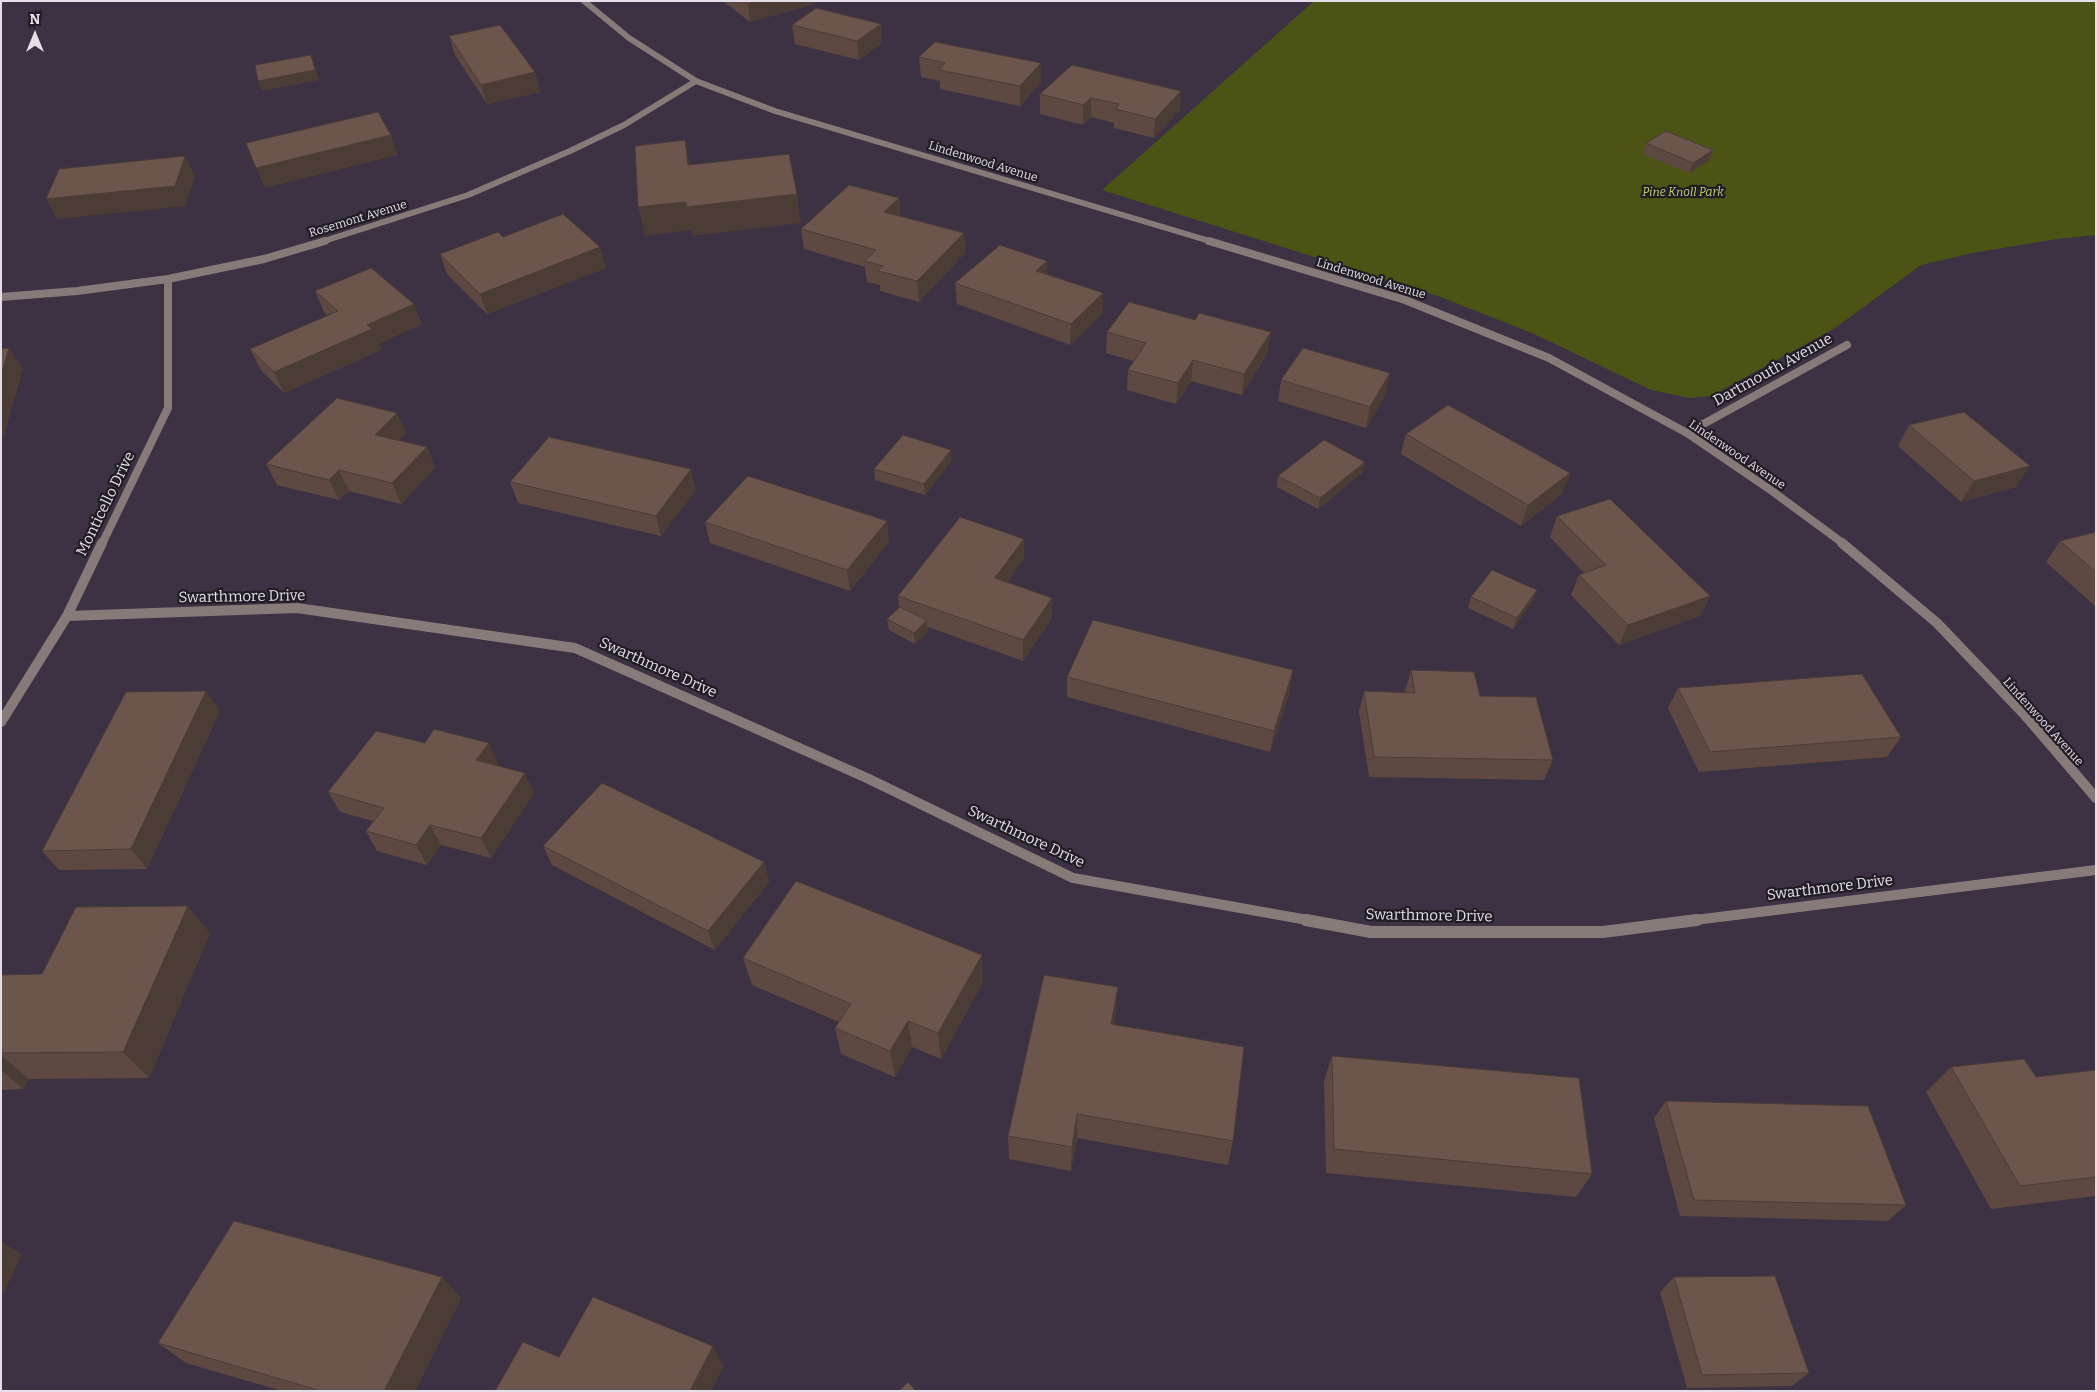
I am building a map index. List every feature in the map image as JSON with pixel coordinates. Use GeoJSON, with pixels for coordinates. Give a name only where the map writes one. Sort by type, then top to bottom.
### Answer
{"type":"FeatureCollection","features":[{"type":"Feature","properties":{"kind":"street","name":"Lindenwood Avenue"},"geometry":{"type":"LineString","coordinates":[[584,1],[629,38],[696,81],[784,114],[1405,300],[1548,358],[1686,433],[1772,491],[1854,552],[1937,623],[2024,714],[2096,798]]}},
{"type":"Feature","properties":{"kind":"street","name":"Rosemont Avenue"},"geometry":{"type":"LineString","coordinates":[[1,297],[77,291],[168,279],[264,259],[356,232],[468,195],[570,151],[617,128],[696,81]]}},
{"type":"Feature","properties":{"kind":"street","name":"Monticello Drive"},"geometry":{"type":"LineString","coordinates":[[1,722],[67,616],[168,408],[168,279]]}},
{"type":"Feature","properties":{"kind":"street","name":"Dartmouth Avenue"},"geometry":{"type":"LineString","coordinates":[[1686,433],[1847,345]]}},
{"type":"Feature","properties":{"kind":"street","name":"Swarthmore Drive"},"geometry":{"type":"LineString","coordinates":[[67,616],[297,608],[575,648],[870,779],[1073,878],[1371,932],[1604,932],[2096,870]]}},
{"type":"Feature","properties":{"kind":"green space","name":"Pine Knoll Park"},"geometry":{"type":"Polygon","coordinates":[[[1314,1],[2096,1],[2096,235],[2057,239],[1972,253],[1921,265],[1835,328],[1711,396],[1690,398],[1651,390],[1532,333],[1438,296],[1102,190],[1314,1]]]}},
{"type":"Feature","properties":{"kind":"building"},"geometry":{"type":"Polygon","coordinates":[[[744,1],[756,1],[748,4],[744,1]]]}},
{"type":"Feature","properties":{"kind":"building"},"geometry":{"type":"Polygon","coordinates":[[[816,8],[881,24],[857,41],[792,25],[816,8]]]}},
{"type":"Feature","properties":{"kind":"building"},"geometry":{"type":"Polygon","coordinates":[[[500,25],[535,72],[481,85],[449,36],[500,25]]]}},
{"type":"Feature","properties":{"kind":"building"},"geometry":{"type":"Polygon","coordinates":[[[935,42],[1041,63],[1020,86],[939,70],[945,63],[919,57],[935,42]]]}},
{"type":"Feature","properties":{"kind":"building"},"geometry":{"type":"Polygon","coordinates":[[[311,55],[315,70],[258,81],[255,65],[311,55]]]}},
{"type":"Feature","properties":{"kind":"building"},"geometry":{"type":"Polygon","coordinates":[[[1072,65],[1181,91],[1155,119],[1115,109],[1119,104],[1091,98],[1083,105],[1040,94],[1072,65]]]}},
{"type":"Feature","properties":{"kind":"building"},"geometry":{"type":"Polygon","coordinates":[[[378,112],[391,135],[256,168],[246,143],[378,112]]]}},
{"type":"Feature","properties":{"kind":"building"},"geometry":{"type":"Polygon","coordinates":[[[1666,131],[1713,150],[1693,163],[1646,143],[1666,131]]]}},
{"type":"Feature","properties":{"kind":"building"},"geometry":{"type":"Polygon","coordinates":[[[685,140],[688,165],[789,154],[797,194],[686,207],[686,202],[638,207],[635,146],[685,140]]]}},
{"type":"Feature","properties":{"kind":"building"},"geometry":{"type":"Polygon","coordinates":[[[185,156],[175,186],[46,199],[59,169],[185,156]]]}},
{"type":"Feature","properties":{"kind":"building"},"geometry":{"type":"Polygon","coordinates":[[[849,185],[899,198],[884,212],[964,233],[917,281],[878,271],[883,266],[865,261],[876,250],[801,229],[849,185]]]}},
{"type":"Feature","properties":{"kind":"building"},"geometry":{"type":"Polygon","coordinates":[[[563,214],[600,247],[480,294],[440,254],[498,232],[503,237],[563,214]]]}},
{"type":"Feature","properties":{"kind":"building"},"geometry":{"type":"Polygon","coordinates":[[[1000,245],[1047,261],[1036,271],[1103,293],[1071,324],[955,283],[1000,245]]]}},
{"type":"Feature","properties":{"kind":"building"},"geometry":{"type":"Polygon","coordinates":[[[371,268],[414,304],[367,325],[372,329],[274,372],[250,349],[338,311],[315,291],[371,268]]]}},
{"type":"Feature","properties":{"kind":"building"},"geometry":{"type":"Polygon","coordinates":[[[1129,302],[1195,320],[1199,313],[1271,332],[1244,374],[1193,360],[1178,383],[1128,370],[1146,343],[1107,332],[1129,302]]]}},
{"type":"Feature","properties":{"kind":"building"},"geometry":{"type":"Polygon","coordinates":[[[9,348],[1,375],[1,349],[9,348]]]}},
{"type":"Feature","properties":{"kind":"building"},"geometry":{"type":"Polygon","coordinates":[[[1303,348],[1390,373],[1370,407],[1281,380],[1303,348]]]}},
{"type":"Feature","properties":{"kind":"building"},"geometry":{"type":"Polygon","coordinates":[[[337,398],[397,413],[375,435],[427,447],[392,483],[339,470],[329,480],[266,464],[337,398]]]}},
{"type":"Feature","properties":{"kind":"building"},"geometry":{"type":"Polygon","coordinates":[[[1448,405],[1570,473],[1528,505],[1406,434],[1448,405]]]}},
{"type":"Feature","properties":{"kind":"building"},"geometry":{"type":"Polygon","coordinates":[[[1964,412],[2030,466],[1974,481],[1909,425],[1964,412]]]}},
{"type":"Feature","properties":{"kind":"building"},"geometry":{"type":"Polygon","coordinates":[[[903,435],[951,450],[924,484],[874,469],[903,435]]]}},
{"type":"Feature","properties":{"kind":"building"},"geometry":{"type":"Polygon","coordinates":[[[549,437],[691,469],[656,516],[510,482],[549,437]]]}},
{"type":"Feature","properties":{"kind":"building"},"geometry":{"type":"Polygon","coordinates":[[[1324,440],[1365,462],[1320,498],[1278,476],[1324,440]]]}},
{"type":"Feature","properties":{"kind":"building"},"geometry":{"type":"Polygon","coordinates":[[[748,476],[887,521],[847,570],[705,522],[748,476]]]}},
{"type":"Feature","properties":{"kind":"building"},"geometry":{"type":"Polygon","coordinates":[[[1610,499],[1710,596],[1628,625],[1579,575],[1606,565],[1557,516],[1610,499]]]}},
{"type":"Feature","properties":{"kind":"building"},"geometry":{"type":"Polygon","coordinates":[[[960,517],[1024,539],[995,578],[1052,598],[1023,640],[898,596],[960,517]]]}},
{"type":"Feature","properties":{"kind":"building"},"geometry":{"type":"Polygon","coordinates":[[[2096,532],[2096,572],[2060,541],[2096,532]]]}},
{"type":"Feature","properties":{"kind":"building"},"geometry":{"type":"Polygon","coordinates":[[[1492,570],[1537,590],[1517,618],[1471,597],[1492,570]]]}},
{"type":"Feature","properties":{"kind":"building"},"geometry":{"type":"Polygon","coordinates":[[[900,607],[927,620],[914,633],[887,619],[900,607]]]}},
{"type":"Feature","properties":{"kind":"building"},"geometry":{"type":"Polygon","coordinates":[[[1093,620],[1293,670],[1274,731],[1067,677],[1093,620]]]}},
{"type":"Feature","properties":{"kind":"building"},"geometry":{"type":"Polygon","coordinates":[[[1411,670],[1474,672],[1480,696],[1536,697],[1553,760],[1374,757],[1364,691],[1415,693],[1411,670]]]}},
{"type":"Feature","properties":{"kind":"building"},"geometry":{"type":"Polygon","coordinates":[[[1862,674],[1901,737],[1710,752],[1678,688],[1862,674]]]}},
{"type":"Feature","properties":{"kind":"building"},"geometry":{"type":"Polygon","coordinates":[[[206,691],[131,849],[42,851],[126,692],[206,691]]]}},
{"type":"Feature","properties":{"kind":"building"},"geometry":{"type":"Polygon","coordinates":[[[434,729],[489,743],[476,760],[525,773],[481,838],[430,825],[416,845],[366,831],[384,808],[328,792],[376,731],[425,743],[434,729]]]}},
{"type":"Feature","properties":{"kind":"building"},"geometry":{"type":"Polygon","coordinates":[[[602,783],[764,862],[708,931],[543,846],[602,783]]]}},
{"type":"Feature","properties":{"kind":"building"},"geometry":{"type":"Polygon","coordinates":[[[796,881],[982,955],[938,1033],[908,1021],[890,1051],[835,1028],[851,1004],[743,958],[796,881]]]}},
{"type":"Feature","properties":{"kind":"building"},"geometry":{"type":"Polygon","coordinates":[[[188,906],[123,1052],[1,1053],[1,975],[42,974],[76,907],[188,906]]]}},
{"type":"Feature","properties":{"kind":"building"},"geometry":{"type":"Polygon","coordinates":[[[1044,975],[1118,987],[1111,1024],[1244,1047],[1233,1141],[1077,1114],[1072,1147],[1008,1136],[1044,975]]]}},
{"type":"Feature","properties":{"kind":"building"},"geometry":{"type":"Polygon","coordinates":[[[1332,1056],[1579,1078],[1592,1174],[1334,1149],[1332,1056]]]}},
{"type":"Feature","properties":{"kind":"building"},"geometry":{"type":"Polygon","coordinates":[[[2024,1059],[2036,1077],[2096,1070],[2096,1177],[2020,1186],[1951,1067],[2024,1059]]]}},
{"type":"Feature","properties":{"kind":"building"},"geometry":{"type":"Polygon","coordinates":[[[1666,1101],[1868,1106],[1906,1205],[1694,1200],[1666,1101]]]}},
{"type":"Feature","properties":{"kind":"building"},"geometry":{"type":"Polygon","coordinates":[[[234,1221],[442,1277],[384,1391],[321,1391],[158,1343],[234,1221]]]}},
{"type":"Feature","properties":{"kind":"building"},"geometry":{"type":"Polygon","coordinates":[[[1775,1276],[1809,1373],[1702,1375],[1674,1277],[1775,1276]]]}},
{"type":"Feature","properties":{"kind":"building"},"geometry":{"type":"Polygon","coordinates":[[[593,1297],[713,1346],[690,1391],[495,1391],[523,1342],[559,1357],[593,1297]]]}},
{"type":"Feature","properties":{"kind":"building"},"geometry":{"type":"Polygon","coordinates":[[[908,1382],[916,1391],[899,1391],[908,1382]]]}}]}
